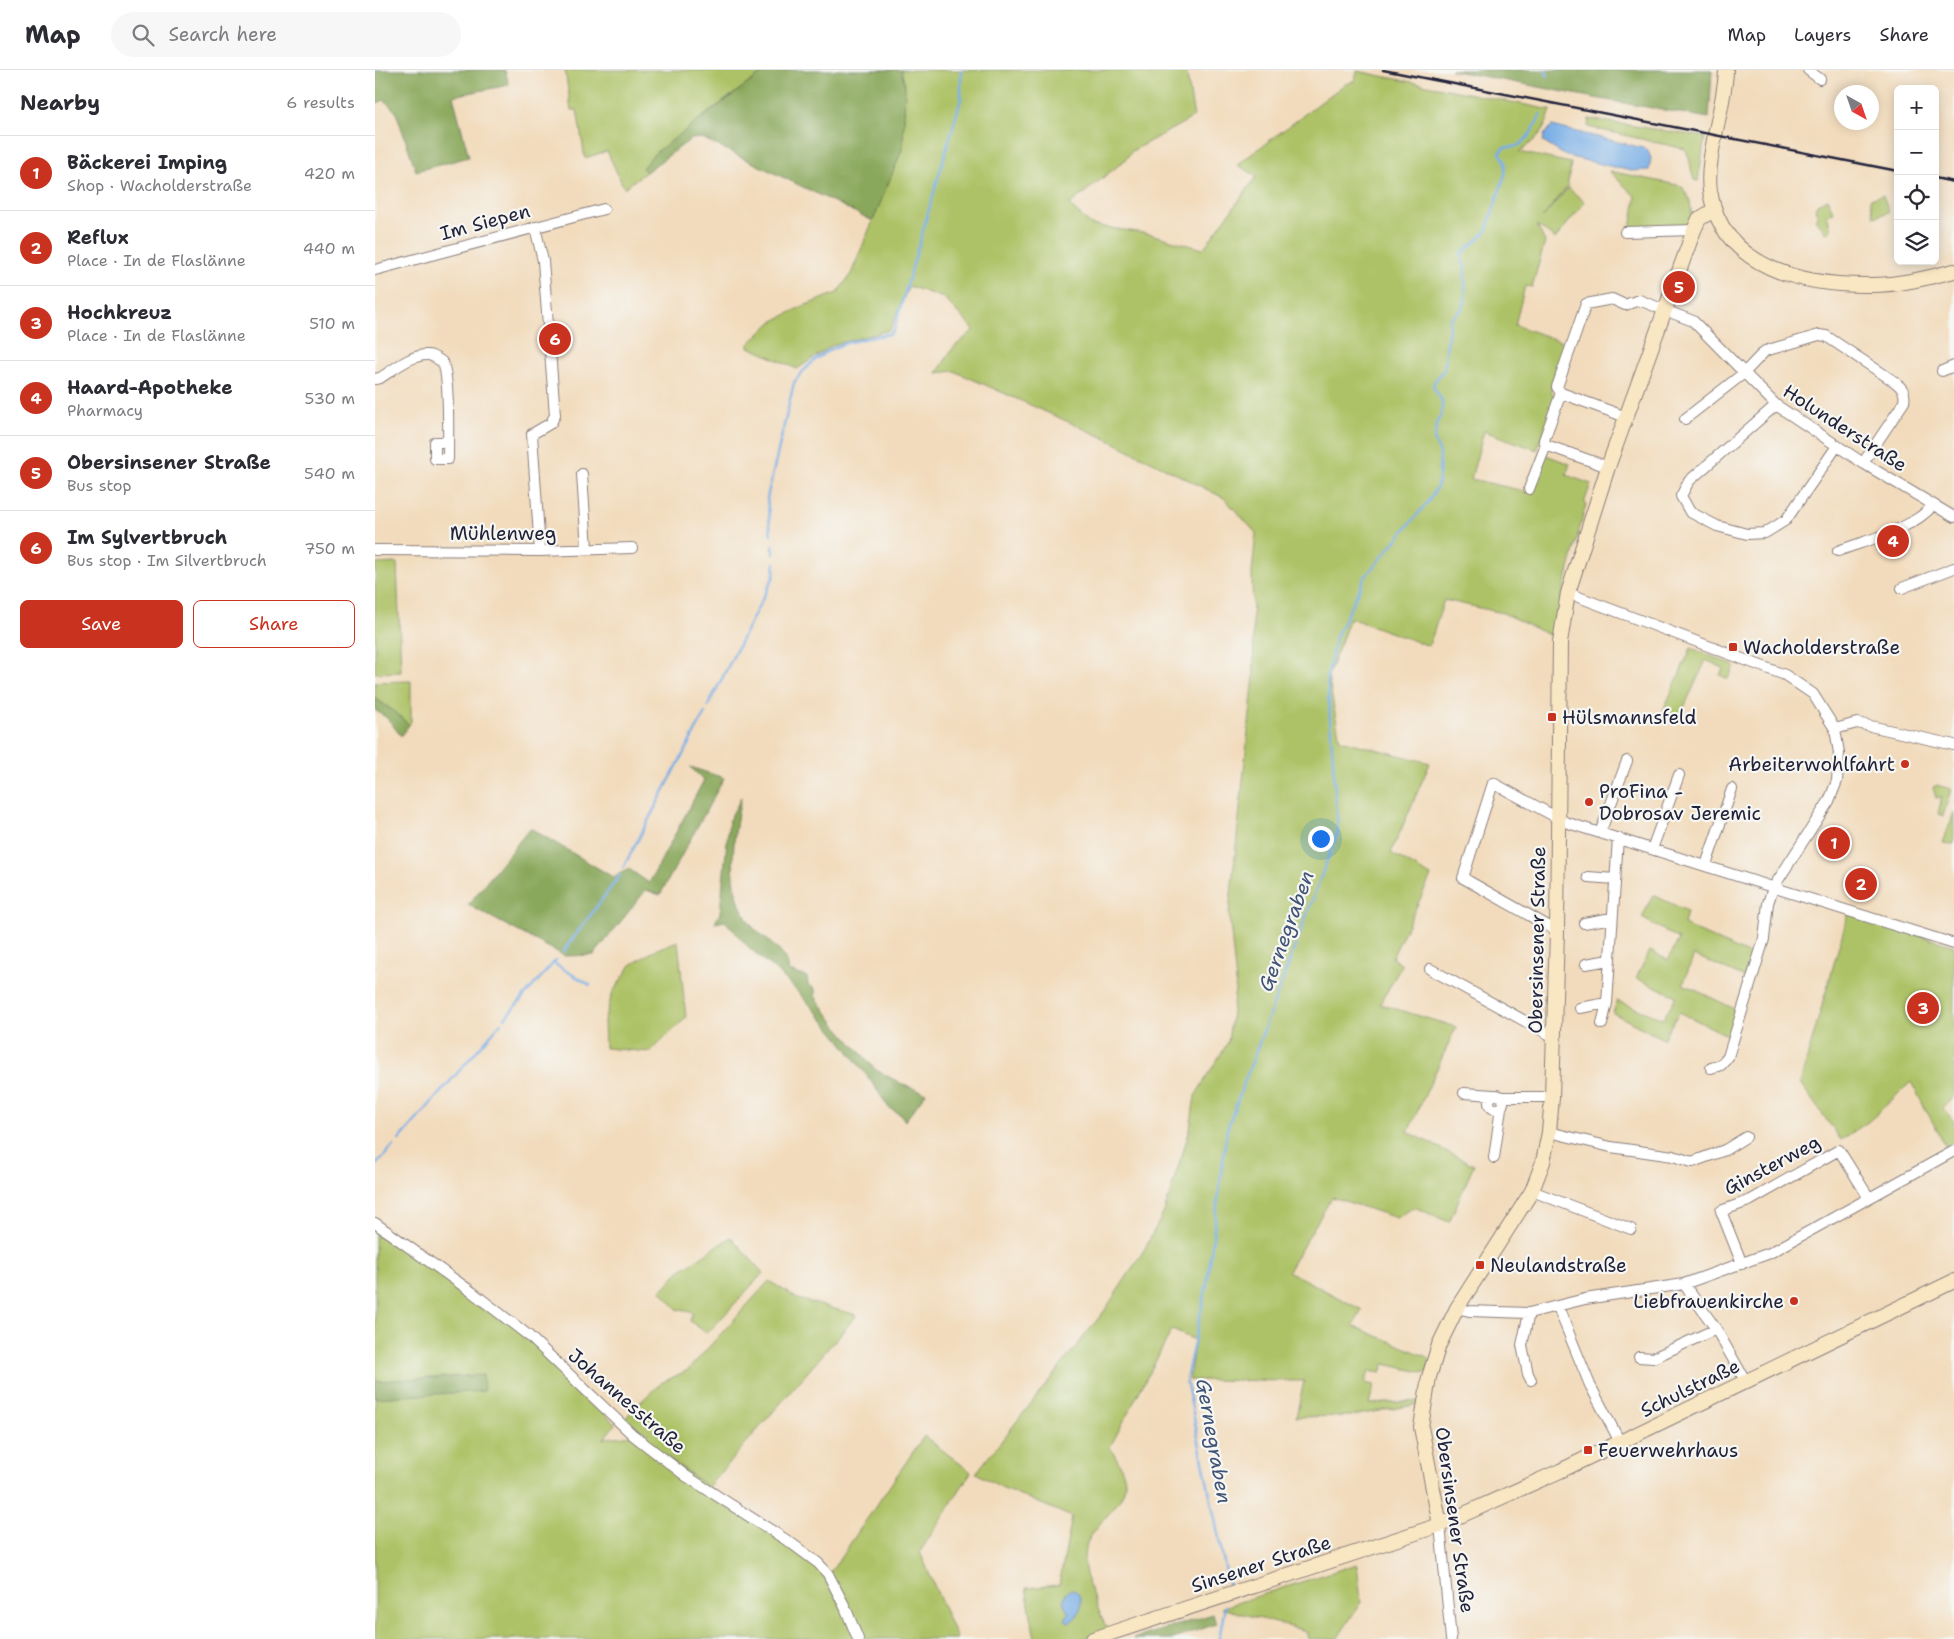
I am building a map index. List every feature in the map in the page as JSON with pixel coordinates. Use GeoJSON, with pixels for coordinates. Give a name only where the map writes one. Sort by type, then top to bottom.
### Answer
{"type":"FeatureCollection","features":[{"type":"Feature","properties":{"kind":"street"},"geometry":{"type":"LineString","coordinates":[[1726,70],[1709,188],[1714,210],[1723,228],[1732,241],[1753,260],[1773,270],[1799,278],[1833,284],[1873,285],[1923,279],[1954,271]]}},
{"type":"Feature","properties":{"kind":"street"},"geometry":{"type":"LineString","coordinates":[[1808,70],[1821,78]]}},
{"type":"Feature","properties":{"kind":"street","name":"Im Siepen"},"geometry":{"type":"LineString","coordinates":[[375,270],[604,209]]}},
{"type":"Feature","properties":{"kind":"street","name":"Obersinsener Straße"},"geometry":{"type":"LineString","coordinates":[[1451,1639],[1440,1525],[1421,1427],[1429,1377],[1439,1345],[1457,1308],[1532,1191],[1543,1162],[1549,1132],[1552,1097],[1557,931],[1559,642],[1568,593],[1608,467],[1694,230],[1699,219],[1714,210]]}},
{"type":"Feature","properties":{"kind":"street"},"geometry":{"type":"LineString","coordinates":[[535,227],[543,261],[555,415],[551,423],[532,434],[540,551]]}},
{"type":"Feature","properties":{"kind":"street"},"geometry":{"type":"LineString","coordinates":[[1625,232],[1694,230]]}},
{"type":"Feature","properties":{"kind":"street","name":"Holunderstraße"},"geometry":{"type":"LineString","coordinates":[[1561,393],[1557,386],[1586,304],[1612,298],[1625,305],[1639,300],[1693,321],[1776,406],[1863,463],[1954,517]]}},
{"type":"Feature","properties":{"kind":"street"},"geometry":{"type":"LineString","coordinates":[[1685,419],[1744,373],[1765,350],[1819,334],[1826,336],[1895,382],[1902,388],[1905,395],[1904,402],[1863,463]]}},
{"type":"Feature","properties":{"kind":"street"},"geometry":{"type":"LineString","coordinates":[[375,379],[414,358],[429,355],[441,362],[445,373],[448,442]]}},
{"type":"Feature","properties":{"kind":"street"},"geometry":{"type":"LineString","coordinates":[[1942,371],[1954,366]]}},
{"type":"Feature","properties":{"kind":"street"},"geometry":{"type":"LineString","coordinates":[[1529,489],[1547,445],[1545,440],[1561,393],[1626,417]]}},
{"type":"Feature","properties":{"kind":"street"},"geometry":{"type":"LineString","coordinates":[[1776,406],[1689,481],[1681,496],[1690,512],[1717,526],[1747,534],[1765,533],[1786,520],[1837,446]]}},
{"type":"Feature","properties":{"kind":"street"},"geometry":{"type":"LineString","coordinates":[[1547,445],[1608,467]]}},
{"type":"Feature","properties":{"kind":"street"},"geometry":{"type":"LineString","coordinates":[[582,474],[587,549]]}},
{"type":"Feature","properties":{"kind":"street"},"geometry":{"type":"LineString","coordinates":[[1838,551],[1895,530],[1925,515],[1933,504]]}},
{"type":"Feature","properties":{"kind":"street","name":"Mühlenweg"},"geometry":{"type":"LineString","coordinates":[[375,550],[540,551],[632,548]]}},
{"type":"Feature","properties":{"kind":"street"},"geometry":{"type":"LineString","coordinates":[[1902,588],[1954,568]]}},
{"type":"Feature","properties":{"kind":"street"},"geometry":{"type":"LineString","coordinates":[[1568,593],[1785,675],[1813,694],[1835,729],[1839,754],[1837,781],[1829,801],[1773,888],[1768,903],[1764,939],[1728,1057],[1721,1065],[1711,1068]]}},
{"type":"Feature","properties":{"kind":"street"},"geometry":{"type":"LineString","coordinates":[[1835,729],[1857,723],[1954,745]]}},
{"type":"Feature","properties":{"kind":"street"},"geometry":{"type":"LineString","coordinates":[[1601,833],[1627,761]]}},
{"type":"Feature","properties":{"kind":"street"},"geometry":{"type":"LineString","coordinates":[[1652,850],[1679,775]]}},
{"type":"Feature","properties":{"kind":"street"},"geometry":{"type":"LineString","coordinates":[[1557,931],[1463,878],[1493,783],[1558,819],[1954,944]]}},
{"type":"Feature","properties":{"kind":"street"},"geometry":{"type":"LineString","coordinates":[[1705,865],[1732,789]]}},
{"type":"Feature","properties":{"kind":"street"},"geometry":{"type":"LineString","coordinates":[[1602,1024],[1607,1003],[1618,838]]}},
{"type":"Feature","properties":{"kind":"street"},"geometry":{"type":"LineString","coordinates":[[1588,877],[1615,879]]}},
{"type":"Feature","properties":{"kind":"street"},"geometry":{"type":"LineString","coordinates":[[1584,923],[1612,918]]}},
{"type":"Feature","properties":{"kind":"street"},"geometry":{"type":"LineString","coordinates":[[1586,964],[1609,960]]}},
{"type":"Feature","properties":{"kind":"street"},"geometry":{"type":"LineString","coordinates":[[1429,969],[1553,1037]]}},
{"type":"Feature","properties":{"kind":"street"},"geometry":{"type":"LineString","coordinates":[[1580,1008],[1607,1003]]}},
{"type":"Feature","properties":{"kind":"street"},"geometry":{"type":"LineString","coordinates":[[1464,1093],[1498,1100],[1552,1097]]}},
{"type":"Feature","properties":{"kind":"street"},"geometry":{"type":"LineString","coordinates":[[1494,1158],[1498,1100]]}},
{"type":"Feature","properties":{"kind":"street"},"geometry":{"type":"LineString","coordinates":[[1549,1132],[1611,1147],[1673,1156],[1693,1162],[1725,1150],[1746,1137]]}},
{"type":"Feature","properties":{"kind":"street","name":"Ginsterweg"},"geometry":{"type":"LineString","coordinates":[[1742,1264],[1721,1211],[1751,1200],[1839,1150],[1869,1198]]}},
{"type":"Feature","properties":{"kind":"street"},"geometry":{"type":"LineString","coordinates":[[1457,1308],[1469,1311],[1529,1313],[1585,1299],[1684,1284],[1770,1253],[1954,1151]]}},
{"type":"Feature","properties":{"kind":"street"},"geometry":{"type":"LineString","coordinates":[[1532,1191],[1631,1229]]}},
{"type":"Feature","properties":{"kind":"street","name":"Johannesstraße"},"geometry":{"type":"LineString","coordinates":[[375,1223],[472,1292],[529,1336],[617,1421],[686,1476],[791,1543],[818,1563],[828,1574],[841,1598],[858,1639]]}},
{"type":"Feature","properties":{"kind":"street","name":"Schulstraße"},"geometry":{"type":"LineString","coordinates":[[1440,1525],[1538,1482],[1954,1281]]}},
{"type":"Feature","properties":{"kind":"street"},"geometry":{"type":"LineString","coordinates":[[1684,1284],[1716,1329],[1746,1382]]}},
{"type":"Feature","properties":{"kind":"street"},"geometry":{"type":"LineString","coordinates":[[1558,1307],[1589,1385],[1620,1442]]}},
{"type":"Feature","properties":{"kind":"street"},"geometry":{"type":"LineString","coordinates":[[1529,1313],[1522,1345],[1531,1380]]}},
{"type":"Feature","properties":{"kind":"street"},"geometry":{"type":"LineString","coordinates":[[1639,1357],[1653,1358],[1716,1329]]}},
{"type":"Feature","properties":{"kind":"street","name":"Sinsener Straße"},"geometry":{"type":"LineString","coordinates":[[1093,1639],[1440,1525]]}},
{"type":"Feature","properties":{"kind":"green space"},"geometry":{"type":"Polygon","coordinates":[[[375,70],[505,70],[509,85],[453,96],[469,157],[416,171],[396,112],[384,100],[375,104],[375,70]]]}},
{"type":"Feature","properties":{"kind":"green space"},"geometry":{"type":"Polygon","coordinates":[[[565,70],[766,70],[694,123],[643,168],[646,172],[624,188],[607,151],[585,158],[577,110],[571,110],[565,70]]]}},
{"type":"Feature","properties":{"kind":"green space"},"geometry":{"type":"Polygon","coordinates":[[[766,70],[901,70],[905,87],[903,147],[873,221],[702,138],[691,139],[646,172],[642,168],[655,153],[766,70]]]}},
{"type":"Feature","properties":{"kind":"green space"},"geometry":{"type":"Polygon","coordinates":[[[901,70],[1186,70],[1194,117],[1132,151],[1125,160],[1069,205],[1091,225],[1150,234],[1203,249],[1257,176],[1237,165],[1345,84],[1355,81],[1357,71],[1551,110],[1546,124],[1539,134],[1519,152],[1571,163],[1567,187],[1542,218],[1568,188],[1585,202],[1555,239],[1537,225],[1545,242],[1532,287],[1525,286],[1515,325],[1568,344],[1551,390],[1555,399],[1537,450],[1484,431],[1471,479],[1533,493],[1546,455],[1570,464],[1566,475],[1591,484],[1584,503],[1586,504],[1553,637],[1503,613],[1444,600],[1429,646],[1350,618],[1328,676],[1340,740],[1430,763],[1391,853],[1431,876],[1392,958],[1402,965],[1380,1004],[1456,1027],[1408,1132],[1474,1165],[1449,1222],[1414,1207],[1397,1218],[1332,1197],[1288,1271],[1362,1310],[1353,1326],[1425,1356],[1430,1361],[1426,1373],[1384,1364],[1381,1373],[1369,1371],[1365,1383],[1374,1385],[1369,1404],[1420,1401],[1420,1404],[1351,1416],[1296,1417],[1304,1381],[1189,1380],[1195,1340],[1172,1330],[1110,1447],[1123,1472],[1124,1492],[1091,1536],[1084,1558],[1086,1576],[1107,1630],[1081,1639],[1035,1639],[1026,1588],[1059,1585],[1072,1517],[999,1486],[976,1473],[1105,1310],[1144,1250],[1164,1212],[1190,1129],[1195,1096],[1228,1042],[1236,982],[1229,913],[1254,676],[1252,573],[1256,533],[1224,498],[1109,440],[954,371],[937,373],[953,348],[974,330],[944,298],[909,286],[890,330],[833,345],[797,369],[747,346],[770,323],[801,307],[837,293],[851,274],[903,147],[905,87],[901,70]]]}},
{"type":"Feature","properties":{"kind":"green space"},"geometry":{"type":"Polygon","coordinates":[[[1451,70],[1712,70],[1709,118],[1595,98],[1451,70]]]}},
{"type":"Feature","properties":{"kind":"green space"},"geometry":{"type":"Polygon","coordinates":[[[1589,119],[1705,137],[1698,181],[1694,180],[1685,149],[1588,127],[1589,119]]]}},
{"type":"Feature","properties":{"kind":"green space"},"geometry":{"type":"Polygon","coordinates":[[[1609,171],[1682,186],[1690,201],[1693,229],[1631,229],[1636,197],[1609,171]]]}},
{"type":"Feature","properties":{"kind":"green space"},"geometry":{"type":"Polygon","coordinates":[[[1883,195],[1889,212],[1874,217],[1870,199],[1883,195]]]}},
{"type":"Feature","properties":{"kind":"green space"},"geometry":{"type":"Polygon","coordinates":[[[1828,199],[1833,212],[1827,214],[1831,231],[1826,233],[1815,219],[1818,216],[1815,209],[1817,204],[1828,199]]]}},
{"type":"Feature","properties":{"kind":"green space"},"geometry":{"type":"Polygon","coordinates":[[[397,563],[401,672],[375,673],[375,564],[397,563]]]}},
{"type":"Feature","properties":{"kind":"green space"},"geometry":{"type":"Polygon","coordinates":[[[1691,648],[1735,666],[1728,679],[1720,675],[1723,668],[1706,660],[1679,718],[1663,711],[1691,648]]]}},
{"type":"Feature","properties":{"kind":"green space"},"geometry":{"type":"Polygon","coordinates":[[[411,681],[411,721],[409,725],[375,698],[375,682],[411,681]]]}},
{"type":"Feature","properties":{"kind":"green space"},"geometry":{"type":"Polygon","coordinates":[[[375,698],[409,725],[401,736],[387,718],[375,710],[375,698]]]}},
{"type":"Feature","properties":{"kind":"green space"},"geometry":{"type":"Polygon","coordinates":[[[690,767],[724,778],[660,895],[646,890],[594,955],[565,956],[468,905],[530,828],[613,877],[629,869],[649,883],[704,780],[690,767]]]}},
{"type":"Feature","properties":{"kind":"green space"},"geometry":{"type":"Polygon","coordinates":[[[1936,785],[1951,789],[1943,816],[1938,814],[1942,797],[1936,798],[1933,788],[1936,785]]]}},
{"type":"Feature","properties":{"kind":"green space"},"geometry":{"type":"Polygon","coordinates":[[[741,798],[733,863],[737,896],[743,911],[751,925],[783,956],[789,971],[807,977],[808,985],[815,989],[815,996],[836,1025],[876,1070],[906,1086],[926,1093],[905,1121],[901,1115],[889,1108],[839,1039],[798,992],[750,948],[725,921],[715,923],[720,913],[729,820],[741,798]]]}},
{"type":"Feature","properties":{"kind":"green space"},"geometry":{"type":"Polygon","coordinates":[[[1954,812],[1954,844],[1943,843],[1954,812]]]}},
{"type":"Feature","properties":{"kind":"green space"},"geometry":{"type":"Polygon","coordinates":[[[1653,895],[1687,911],[1684,925],[1750,955],[1745,978],[1694,955],[1683,984],[1737,1010],[1729,1036],[1679,1012],[1663,1039],[1613,1013],[1617,1001],[1663,1019],[1676,996],[1636,978],[1650,951],[1668,960],[1679,939],[1642,918],[1653,895]]]}},
{"type":"Feature","properties":{"kind":"green space"},"geometry":{"type":"Polygon","coordinates":[[[1848,914],[1954,946],[1954,1097],[1943,1109],[1954,1121],[1954,1141],[1946,1147],[1911,1082],[1869,1121],[1841,1140],[1800,1083],[1848,914]]]}},
{"type":"Feature","properties":{"kind":"green space"},"geometry":{"type":"Polygon","coordinates":[[[678,941],[686,1018],[650,1052],[605,1048],[604,1021],[613,992],[631,965],[657,949],[678,941]]]}},
{"type":"Feature","properties":{"kind":"green space"},"geometry":{"type":"Polygon","coordinates":[[[375,1223],[529,1336],[615,1424],[603,1440],[605,1438],[633,1435],[818,1563],[858,1639],[375,1639],[375,1223]]]}},
{"type":"Feature","properties":{"kind":"green space"},"geometry":{"type":"Polygon","coordinates":[[[731,1237],[763,1273],[712,1329],[705,1332],[690,1321],[693,1313],[678,1310],[661,1291],[679,1271],[731,1237]]]}},
{"type":"Feature","properties":{"kind":"green space"},"geometry":{"type":"Polygon","coordinates":[[[769,1281],[798,1299],[857,1315],[708,1487],[622,1423],[633,1409],[661,1383],[688,1370],[769,1281]]]}},
{"type":"Feature","properties":{"kind":"green space"},"geometry":{"type":"Polygon","coordinates":[[[483,1375],[484,1391],[375,1398],[375,1381],[483,1375]]]}},
{"type":"Feature","properties":{"kind":"green space"},"geometry":{"type":"Polygon","coordinates":[[[924,1436],[971,1472],[920,1552],[957,1639],[860,1639],[830,1573],[924,1436]]]}},
{"type":"Feature","properties":{"kind":"green space"},"geometry":{"type":"Polygon","coordinates":[[[1357,1564],[1361,1602],[1337,1639],[1308,1639],[1306,1631],[1221,1608],[1357,1564]]]}},
{"type":"Feature","properties":{"kind":"green space"},"geometry":{"type":"Polygon","coordinates":[[[1213,1614],[1216,1624],[1173,1639],[1133,1639],[1213,1614]]]}},
{"type":"Feature","properties":{"kind":"water"},"geometry":{"type":"Polygon","coordinates":[[[1552,126],[1647,149],[1651,158],[1649,170],[1631,171],[1566,156],[1543,142],[1544,135],[1552,126]]]}},
{"type":"Feature","properties":{"kind":"water"},"geometry":{"type":"Polygon","coordinates":[[[1071,1589],[1079,1595],[1081,1606],[1077,1616],[1068,1622],[1065,1619],[1069,1613],[1065,1606],[1064,1597],[1071,1589]]]}},
{"type":"Feature","properties":{"kind":"waterway"},"geometry":{"type":"LineString","coordinates":[[771,535],[767,498],[794,383],[812,362],[824,353],[855,341],[890,334],[894,330],[961,99],[961,70]]}},
{"type":"Feature","properties":{"kind":"waterway","name":"Gernegraben"},"geometry":{"type":"LineString","coordinates":[[1545,70],[1548,76]]}},
{"type":"Feature","properties":{"kind":"waterway","name":"Gernegraben"},"geometry":{"type":"LineString","coordinates":[[1229,1587],[1186,1379],[1207,1284],[1227,1129],[1338,831],[1327,677],[1336,637],[1365,577],[1428,502],[1437,487],[1440,454],[1434,439],[1438,420],[1442,414],[1442,401],[1433,384],[1444,369],[1450,319],[1461,310],[1465,302],[1465,269],[1461,254],[1486,232],[1505,174],[1505,161],[1500,153],[1503,148],[1516,146],[1523,142],[1532,131],[1541,114]]}},
{"type":"Feature","properties":{"kind":"waterway"},"geometry":{"type":"LineString","coordinates":[[773,546],[774,554]]}},
{"type":"Feature","properties":{"kind":"waterway"},"geometry":{"type":"LineString","coordinates":[[708,706],[774,576],[775,563]]}},
{"type":"Feature","properties":{"kind":"waterway"},"geometry":{"type":"LineString","coordinates":[[623,868],[705,713]]}},
{"type":"Feature","properties":{"kind":"waterway"},"geometry":{"type":"LineString","coordinates":[[563,952],[620,875]]}},
{"type":"Feature","properties":{"kind":"waterway"},"geometry":{"type":"LineString","coordinates":[[505,1018],[556,960]]}},
{"type":"Feature","properties":{"kind":"waterway"},"geometry":{"type":"LineString","coordinates":[[553,963],[590,985]]}},
{"type":"Feature","properties":{"kind":"waterway"},"geometry":{"type":"LineString","coordinates":[[399,1140],[501,1023]]}},
{"type":"Feature","properties":{"kind":"waterway"},"geometry":{"type":"LineString","coordinates":[[375,1166],[394,1145]]}},
{"type":"Feature","properties":{"kind":"waterway","name":"Gernegraben"},"geometry":{"type":"LineString","coordinates":[[1219,1639],[1225,1606]]}},
{"type":"Feature","properties":{"kind":"railway"},"geometry":{"type":"LineString","coordinates":[[1383,70],[1894,170]]}},
{"type":"Feature","properties":{"kind":"railway"},"geometry":{"type":"LineString","coordinates":[[1939,179],[1954,182]]}},
{"type":"Feature","properties":{"kind":"place","name":"Obersinsener Straße"},"geometry":{"type":"Point","coordinates":[1679,287]}},
{"type":"Feature","properties":{"kind":"place","name":"Im Sylvertbruch"},"geometry":{"type":"Point","coordinates":[555,339]}},
{"type":"Feature","properties":{"kind":"place","name":"Haard-Apotheke"},"geometry":{"type":"Point","coordinates":[1893,541]}},
{"type":"Feature","properties":{"kind":"place","name":"Wacholderstraße"},"geometry":{"type":"Point","coordinates":[1733,647]}},
{"type":"Feature","properties":{"kind":"place","name":"Hülsmannsfeld"},"geometry":{"type":"Point","coordinates":[1552,717]}},
{"type":"Feature","properties":{"kind":"place","name":"Arbeiterwohlfahrt"},"geometry":{"type":"Point","coordinates":[1905,764]}},
{"type":"Feature","properties":{"kind":"place","name":"ProFina - Dobrosav Jeremic"},"geometry":{"type":"Point","coordinates":[1589,802]}},
{"type":"Feature","properties":{"kind":"place","name":"Bäckerei Imping"},"geometry":{"type":"Point","coordinates":[1834,843]}},
{"type":"Feature","properties":{"kind":"place","name":"Reflux"},"geometry":{"type":"Point","coordinates":[1861,884]}},
{"type":"Feature","properties":{"kind":"place","name":"Hochkreuz"},"geometry":{"type":"Point","coordinates":[1923,1008]}},
{"type":"Feature","properties":{"kind":"place","name":"Neulandstraße"},"geometry":{"type":"Point","coordinates":[1480,1265]}},
{"type":"Feature","properties":{"kind":"place","name":"Liebfrauenkirche"},"geometry":{"type":"Point","coordinates":[1794,1301]}},
{"type":"Feature","properties":{"kind":"place","name":"Feuerwehrhaus"},"geometry":{"type":"Point","coordinates":[1588,1450]}}]}
